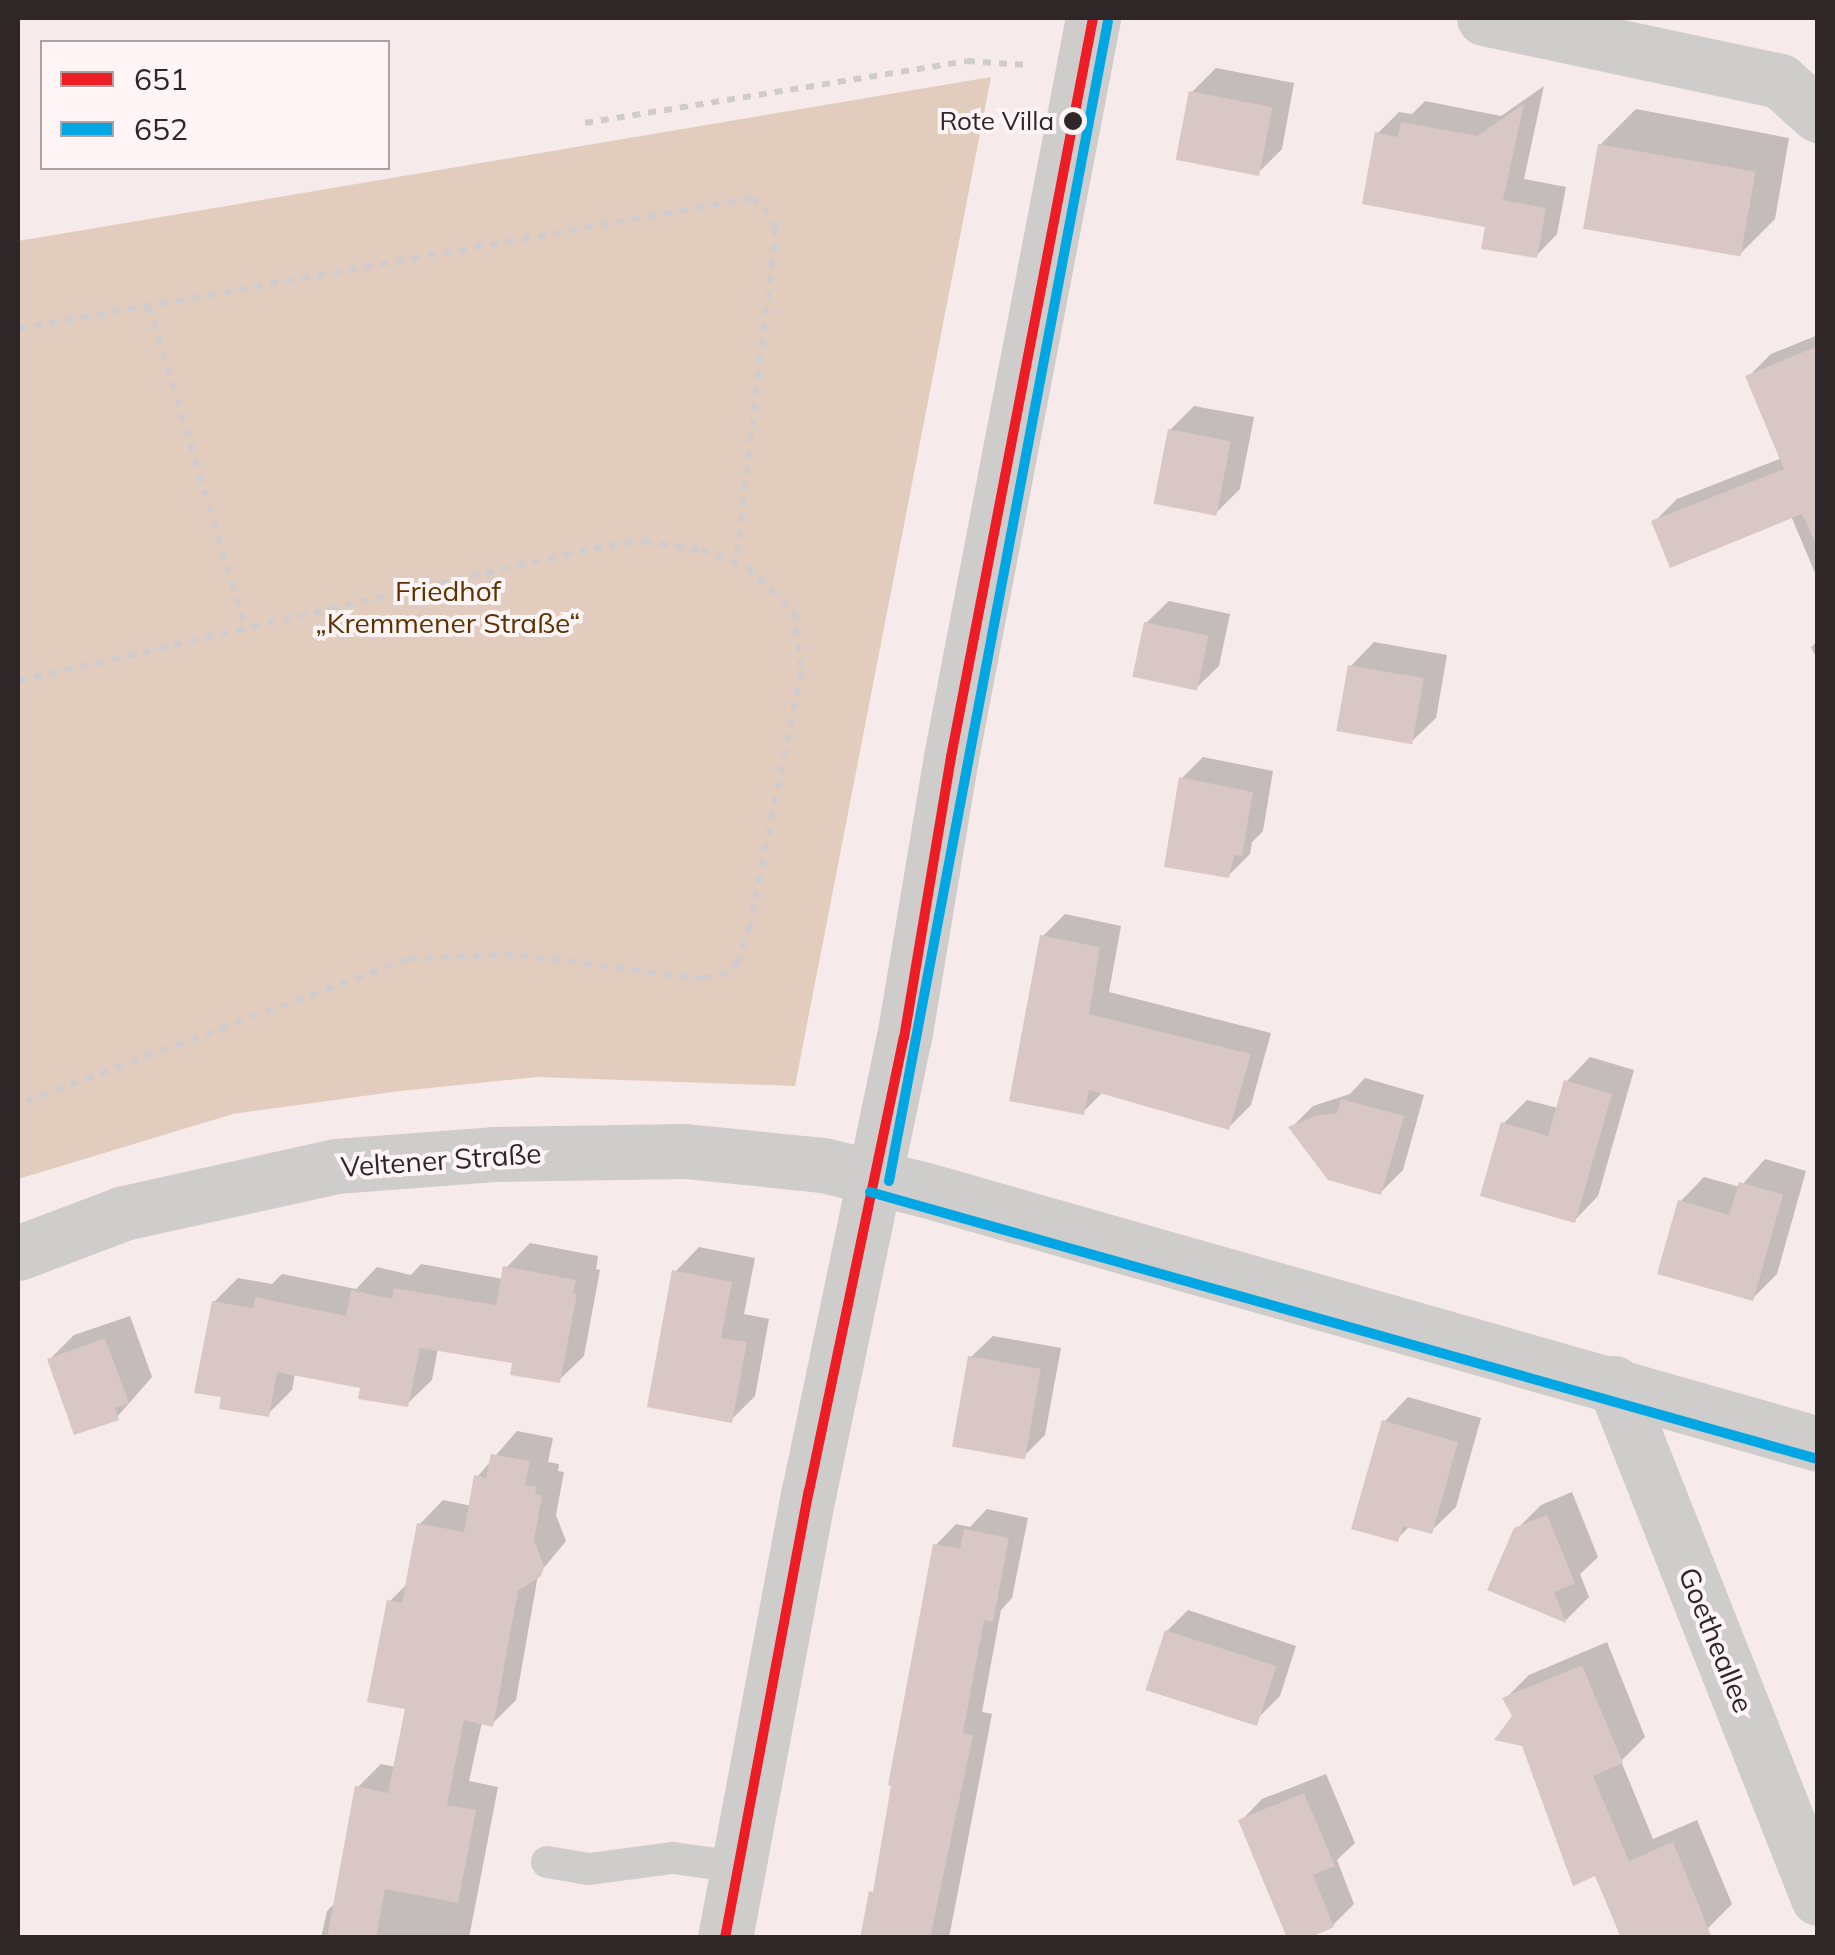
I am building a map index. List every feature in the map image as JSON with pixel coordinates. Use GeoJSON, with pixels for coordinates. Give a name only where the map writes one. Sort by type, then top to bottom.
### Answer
{"type":"FeatureCollection","features":[{"type":"Feature","properties":{"kind":"street"},"geometry":{"type":"LineString","coordinates":[[1484,18],[1780,81],[1818,115]]}},
{"type":"Feature","properties":{"kind":"street"},"geometry":{"type":"LineString","coordinates":[[725,1938],[874,1178],[1089,42]]}},
{"type":"Feature","properties":{"kind":"street","name":"Veltener Straße"},"geometry":{"type":"LineString","coordinates":[[18,1253],[124,1212],[336,1166],[494,1154],[686,1151],[823,1165],[1614,1383],[1818,1444]]}},
{"type":"Feature","properties":{"kind":"street","name":"Goetheallee"},"geometry":{"type":"LineString","coordinates":[[1614,1383],[1818,1898]]}},
{"type":"Feature","properties":{"kind":"lane"},"geometry":{"type":"LineString","coordinates":[[547,1862],[588,1869],[672,1858],[738,1867]]}},
{"type":"Feature","properties":{"kind":"path"},"geometry":{"type":"LineString","coordinates":[[585,124],[1089,42]]}},
{"type":"Feature","properties":{"kind":"path"},"geometry":{"type":"LineString","coordinates":[[18,329],[751,198],[764,207],[776,228],[736,562]]}},
{"type":"Feature","properties":{"kind":"path"},"geometry":{"type":"LineString","coordinates":[[150,306],[246,629]]}},
{"type":"Feature","properties":{"kind":"path"},"geometry":{"type":"LineString","coordinates":[[18,681],[594,548],[644,541],[701,550],[747,568],[794,612],[801,671],[750,926],[738,962],[728,973],[703,980],[512,954],[408,960],[18,1104]]}},
{"type":"Feature","properties":{"kind":"green space","name":"Friedhof „Kremmener Straße“"},"geometry":{"type":"Polygon","coordinates":[[[991,77],[795,1086],[537,1077],[400,1091],[233,1114],[18,1179],[18,241],[991,77]]]}},
{"type":"Feature","properties":{"kind":"building"},"geometry":{"type":"Polygon","coordinates":[[[1189,91],[1272,107],[1259,176],[1176,160],[1189,91]]]}},
{"type":"Feature","properties":{"kind":"building"},"geometry":{"type":"Polygon","coordinates":[[[1524,104],[1503,200],[1546,208],[1537,258],[1481,249],[1485,227],[1362,204],[1375,132],[1398,137],[1401,122],[1477,136],[1524,104]]]}},
{"type":"Feature","properties":{"kind":"building"},"geometry":{"type":"Polygon","coordinates":[[[1598,144],[1756,172],[1741,256],[1583,229],[1598,144]]]}},
{"type":"Feature","properties":{"kind":"building"},"geometry":{"type":"Polygon","coordinates":[[[1818,346],[1818,549],[1802,514],[1670,568],[1651,521],[1784,469],[1745,376],[1818,346]]]}},
{"type":"Feature","properties":{"kind":"building"},"geometry":{"type":"Polygon","coordinates":[[[1168,429],[1231,441],[1216,516],[1153,504],[1168,429]]]}},
{"type":"Feature","properties":{"kind":"building"},"geometry":{"type":"Polygon","coordinates":[[[1144,622],[1209,636],[1197,690],[1132,677],[1144,622]]]}},
{"type":"Feature","properties":{"kind":"building"},"geometry":{"type":"Polygon","coordinates":[[[1348,665],[1424,678],[1412,744],[1336,731],[1348,665]]]}},
{"type":"Feature","properties":{"kind":"building"},"geometry":{"type":"Polygon","coordinates":[[[1179,777],[1253,792],[1242,856],[1234,855],[1229,878],[1164,867],[1179,777]]]}},
{"type":"Feature","properties":{"kind":"building"},"geometry":{"type":"Polygon","coordinates":[[[1040,935],[1100,947],[1089,1014],[1251,1054],[1229,1130],[1089,1090],[1084,1115],[1009,1101],[1040,935]]]}},
{"type":"Feature","properties":{"kind":"building"},"geometry":{"type":"Polygon","coordinates":[[[1564,1080],[1612,1094],[1575,1223],[1480,1196],[1501,1122],[1548,1136],[1564,1080]]]}},
{"type":"Feature","properties":{"kind":"building"},"geometry":{"type":"Polygon","coordinates":[[[1341,1099],[1404,1116],[1381,1195],[1328,1180],[1288,1127],[1315,1116],[1337,1113],[1341,1099]]]}},
{"type":"Feature","properties":{"kind":"building"},"geometry":{"type":"Polygon","coordinates":[[[1739,1182],[1783,1195],[1753,1301],[1657,1274],[1678,1200],[1729,1215],[1739,1182]]]}},
{"type":"Feature","properties":{"kind":"building"},"geometry":{"type":"Polygon","coordinates":[[[503,1266],[576,1280],[573,1293],[577,1294],[560,1383],[510,1375],[512,1363],[420,1348],[408,1407],[358,1399],[360,1388],[277,1372],[269,1417],[219,1409],[221,1397],[194,1393],[212,1301],[253,1308],[255,1297],[346,1316],[351,1290],[392,1299],[394,1288],[496,1305],[503,1266]]]}},
{"type":"Feature","properties":{"kind":"building"},"geometry":{"type":"Polygon","coordinates":[[[672,1270],[732,1282],[721,1338],[747,1342],[732,1423],[647,1407],[672,1270]]]}},
{"type":"Feature","properties":{"kind":"building"},"geometry":{"type":"Polygon","coordinates":[[[105,1338],[129,1403],[115,1408],[119,1420],[74,1435],[47,1359],[105,1338]]]}},
{"type":"Feature","properties":{"kind":"building"},"geometry":{"type":"Polygon","coordinates":[[[968,1356],[1041,1369],[1025,1459],[952,1447],[968,1356]]]}},
{"type":"Feature","properties":{"kind":"building"},"geometry":{"type":"Polygon","coordinates":[[[1382,1420],[1458,1442],[1432,1534],[1403,1526],[1398,1542],[1351,1529],[1382,1420]]]}},
{"type":"Feature","properties":{"kind":"building"},"geometry":{"type":"Polygon","coordinates":[[[491,1454],[530,1461],[525,1485],[537,1487],[535,1494],[542,1495],[534,1540],[544,1566],[541,1576],[518,1591],[493,1727],[464,1720],[447,1805],[476,1810],[458,1903],[385,1889],[376,1938],[327,1938],[355,1786],[388,1793],[405,1709],[367,1702],[387,1600],[402,1603],[417,1523],[464,1532],[474,1475],[486,1478],[491,1454]]]}},
{"type":"Feature","properties":{"kind":"building"},"geometry":{"type":"Polygon","coordinates":[[[1547,1515],[1575,1583],[1554,1592],[1566,1623],[1487,1590],[1514,1528],[1547,1515]]]}},
{"type":"Feature","properties":{"kind":"building"},"geometry":{"type":"Polygon","coordinates":[[[964,1529],[1009,1538],[993,1622],[984,1620],[963,1733],[973,1735],[930,1938],[860,1938],[869,1891],[873,1892],[891,1786],[888,1785],[933,1544],[960,1549],[964,1529]]]}},
{"type":"Feature","properties":{"kind":"building"},"geometry":{"type":"Polygon","coordinates":[[[1165,1630],[1276,1666],[1257,1726],[1146,1690],[1165,1630]]]}},
{"type":"Feature","properties":{"kind":"building"},"geometry":{"type":"Polygon","coordinates":[[[1582,1665],[1623,1763],[1593,1776],[1629,1861],[1673,1842],[1712,1938],[1621,1938],[1595,1876],[1573,1886],[1522,1746],[1494,1740],[1512,1716],[1502,1698],[1582,1665]]]}},
{"type":"Feature","properties":{"kind":"building"},"geometry":{"type":"Polygon","coordinates":[[[1304,1793],[1335,1866],[1313,1875],[1334,1927],[1309,1938],[1287,1938],[1238,1820],[1304,1793]]]}},
{"type":"Feature","properties":{"kind":"transit line","name":"651"},"geometry":{"type":"LineString","coordinates":[[725,1938],[809,1491],[904,1038],[951,757],[1093,18]]}},
{"type":"Feature","properties":{"kind":"transit line","name":"652"},"geometry":{"type":"LineString","coordinates":[[889,1181],[1108,21]]}},
{"type":"Feature","properties":{"kind":"transit line","name":"652"},"geometry":{"type":"LineString","coordinates":[[870,1192],[1814,1458]]}},
{"type":"Feature","properties":{"kind":"place","name":"Rote Villa"},"geometry":{"type":"Point","coordinates":[1073,121]}}]}
